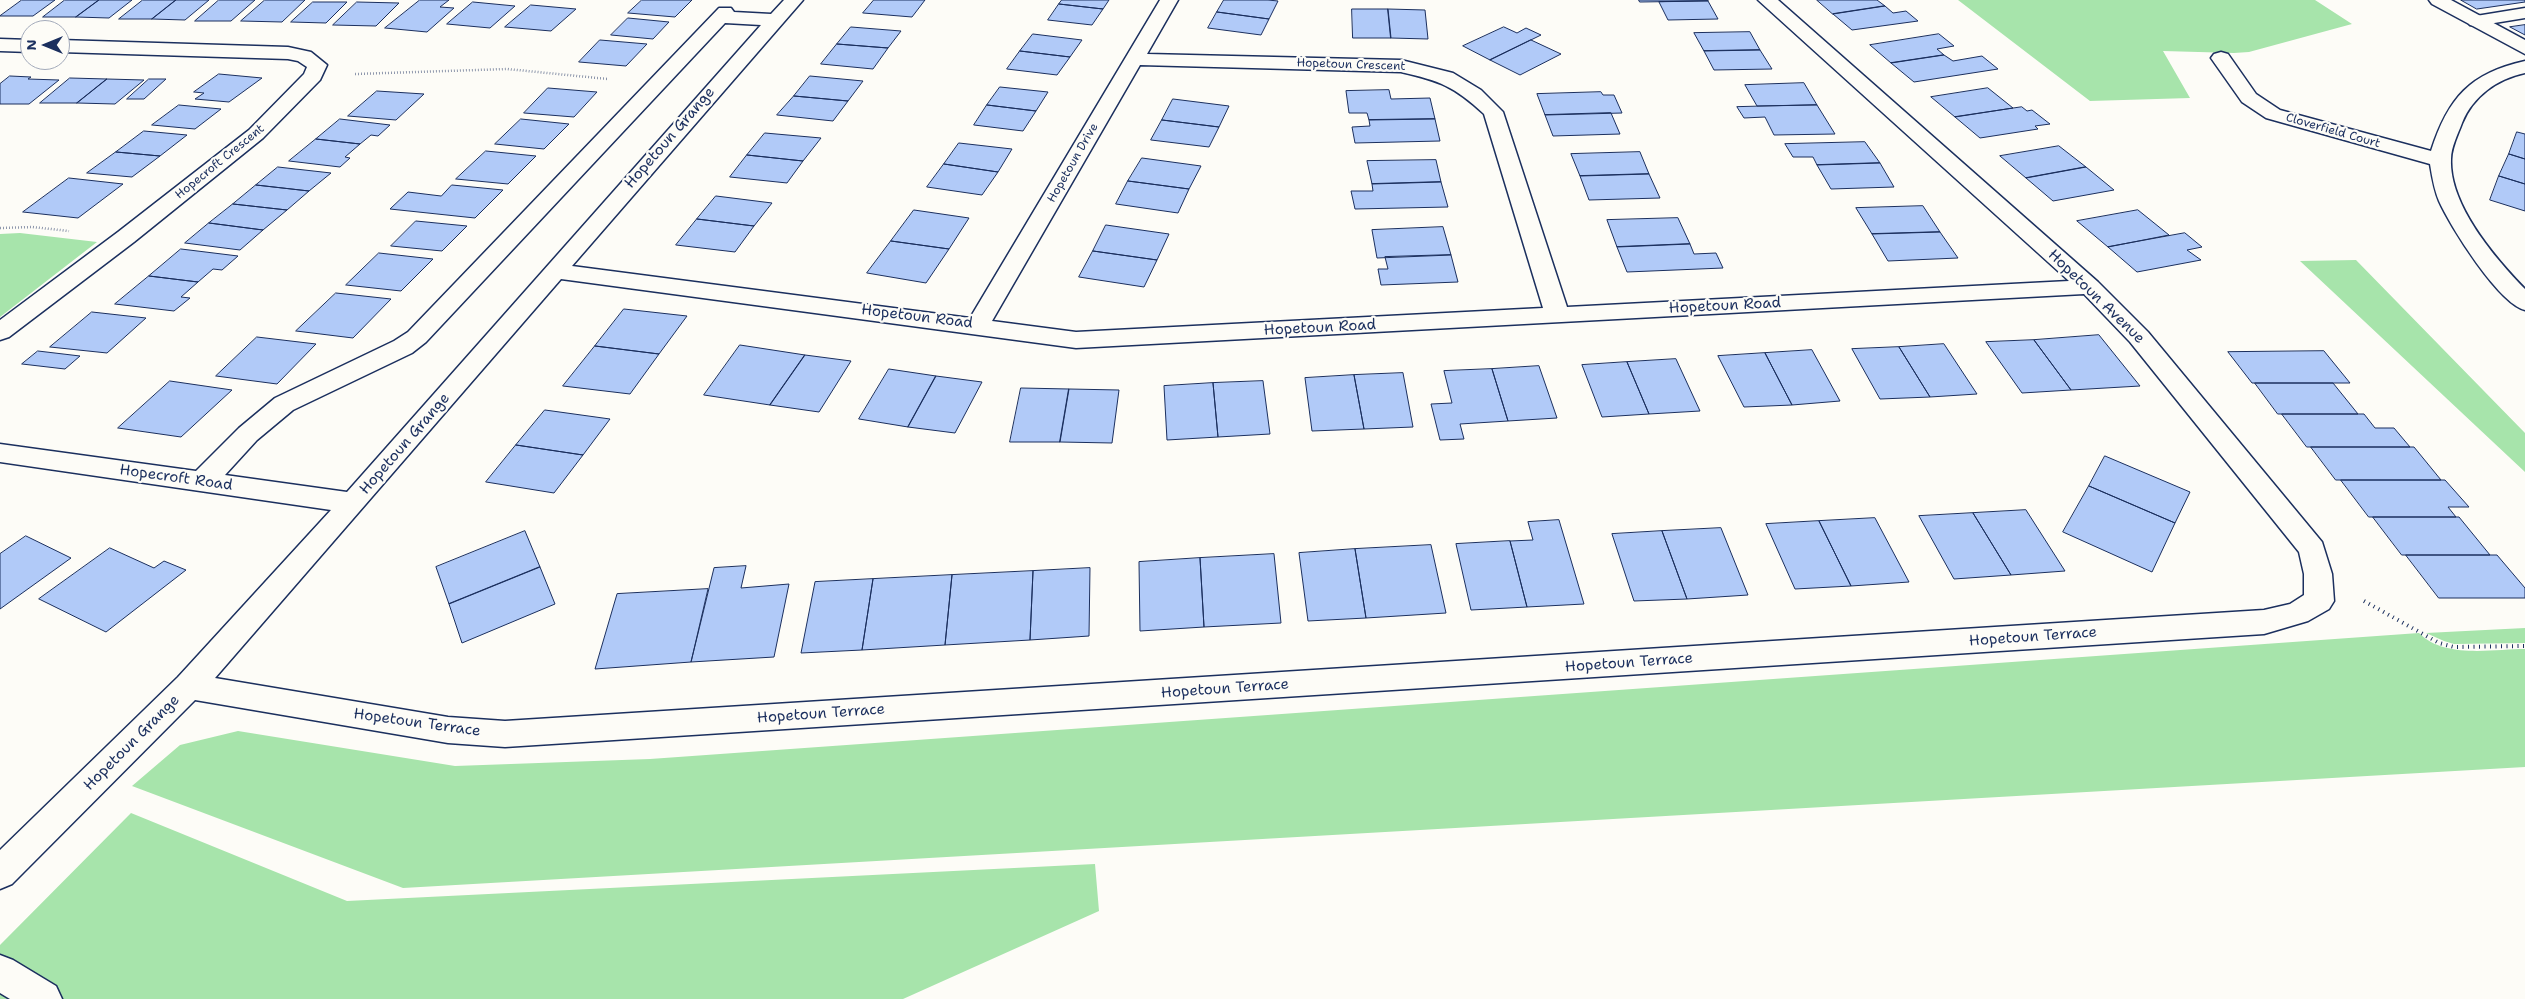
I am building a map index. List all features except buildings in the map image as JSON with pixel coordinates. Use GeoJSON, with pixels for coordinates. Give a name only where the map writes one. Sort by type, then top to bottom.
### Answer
{"type":"FeatureCollection","features":[{"type":"Feature","properties":{"kind":"street","name":"Hopetoun Grange"},"geometry":{"type":"LineString","coordinates":[[0,873],[189,686],[353,503],[554,271],[794,0]]}},
{"type":"Feature","properties":{"kind":"street","name":"Hopetoun Drive"},"geometry":{"type":"LineString","coordinates":[[978,325],[1169,0]]}},
{"type":"Feature","properties":{"kind":"street","name":"Hopetoun Avenue"},"geometry":{"type":"LineString","coordinates":[[1767,0],[2090,288],[2139,337],[2312,549],[2318,574],[2319,601],[2298,613],[2264,622]]}},
{"type":"Feature","properties":{"kind":"street"},"geometry":{"type":"LineString","coordinates":[[2438,0],[2525,48]]}},
{"type":"Feature","properties":{"kind":"street"},"geometry":{"type":"LineString","coordinates":[[2476,21],[2525,13]]}},
{"type":"Feature","properties":{"kind":"street"},"geometry":{"type":"LineString","coordinates":[[202,482],[248,434],[284,404],[403,347],[417,337],[722,14],[776,20]]}},
{"type":"Feature","properties":{"kind":"street"},"geometry":{"type":"LineString","coordinates":[[0,45],[20,46]]}},
{"type":"Feature","properties":{"kind":"street"},"geometry":{"type":"LineString","coordinates":[[70,46],[288,53],[311,60],[316,65],[313,76]]}},
{"type":"Feature","properties":{"kind":"street","name":"Cloverfield Court"},"geometry":{"type":"LineString","coordinates":[[2221,58],[2248,98],[2273,114],[2440,160]]}},
{"type":"Feature","properties":{"kind":"street","name":"Hopetoun Crescent"},"geometry":{"type":"LineString","coordinates":[[1134,59],[1401,66],[1446,77],[1474,94],[1492,112],[1557,314]]}},
{"type":"Feature","properties":{"kind":"street"},"geometry":{"type":"LineString","coordinates":[[2525,66],[2508,70],[2481,85],[2459,105],[2440,160],[2449,194],[2468,234],[2496,274],[2525,303]]}},
{"type":"Feature","properties":{"kind":"street","name":"Hopecroft Crescent"},"geometry":{"type":"LineString","coordinates":[[0,332],[126,237],[256,134],[313,76]]}},
{"type":"Feature","properties":{"kind":"street","name":"Hopetoun Road"},"geometry":{"type":"LineString","coordinates":[[554,271],[1085,339],[2090,288]]}},
{"type":"Feature","properties":{"kind":"street","name":"Hopecroft Road"},"geometry":{"type":"LineString","coordinates":[[0,453],[353,503]]}},
{"type":"Feature","properties":{"kind":"street","name":"Hopetoun Terrace"},"geometry":{"type":"LineString","coordinates":[[189,686],[448,730],[504,734],[2264,622]]}},
{"type":"Feature","properties":{"kind":"street"},"geometry":{"type":"LineString","coordinates":[[0,972],[43,999]]}},
{"type":"Feature","properties":{"kind":"path"},"geometry":{"type":"LineString","coordinates":[[313,76],[507,69],[657,83]]}},
{"type":"Feature","properties":{"kind":"path"},"geometry":{"type":"LineString","coordinates":[[0,228],[32,226],[126,237]]}},
{"type":"Feature","properties":{"kind":"path"},"geometry":{"type":"LineString","coordinates":[[2318,574],[2439,643],[2454,647],[2525,646]]}},
{"type":"Feature","properties":{"kind":"green space"},"geometry":{"type":"Polygon","coordinates":[[[1958,0],[2315,0],[2352,24],[2249,52],[2163,51],[2190,98],[2090,101],[1958,0]]]}},
{"type":"Feature","properties":{"kind":"green space"},"geometry":{"type":"Polygon","coordinates":[[[20,233],[97,242],[0,317],[0,234],[20,233]]]}},
{"type":"Feature","properties":{"kind":"green space"},"geometry":{"type":"Polygon","coordinates":[[[2356,260],[2525,433],[2525,472],[2300,261],[2356,260]]]}},
{"type":"Feature","properties":{"kind":"green space"},"geometry":{"type":"Polygon","coordinates":[[[2525,628],[2525,643],[2454,644],[2426,633],[2525,628]]]}},
{"type":"Feature","properties":{"kind":"green space"},"geometry":{"type":"Polygon","coordinates":[[[2419,633],[2429,641],[2455,649],[2484,651],[2525,649],[2525,767],[403,888],[132,786],[180,745],[238,731],[455,766],[650,759],[2419,633]]]}},
{"type":"Feature","properties":{"kind":"green space"},"geometry":{"type":"Polygon","coordinates":[[[131,813],[347,901],[1095,864],[1099,911],[903,999],[0,999],[0,945],[131,813]]]}}]}
